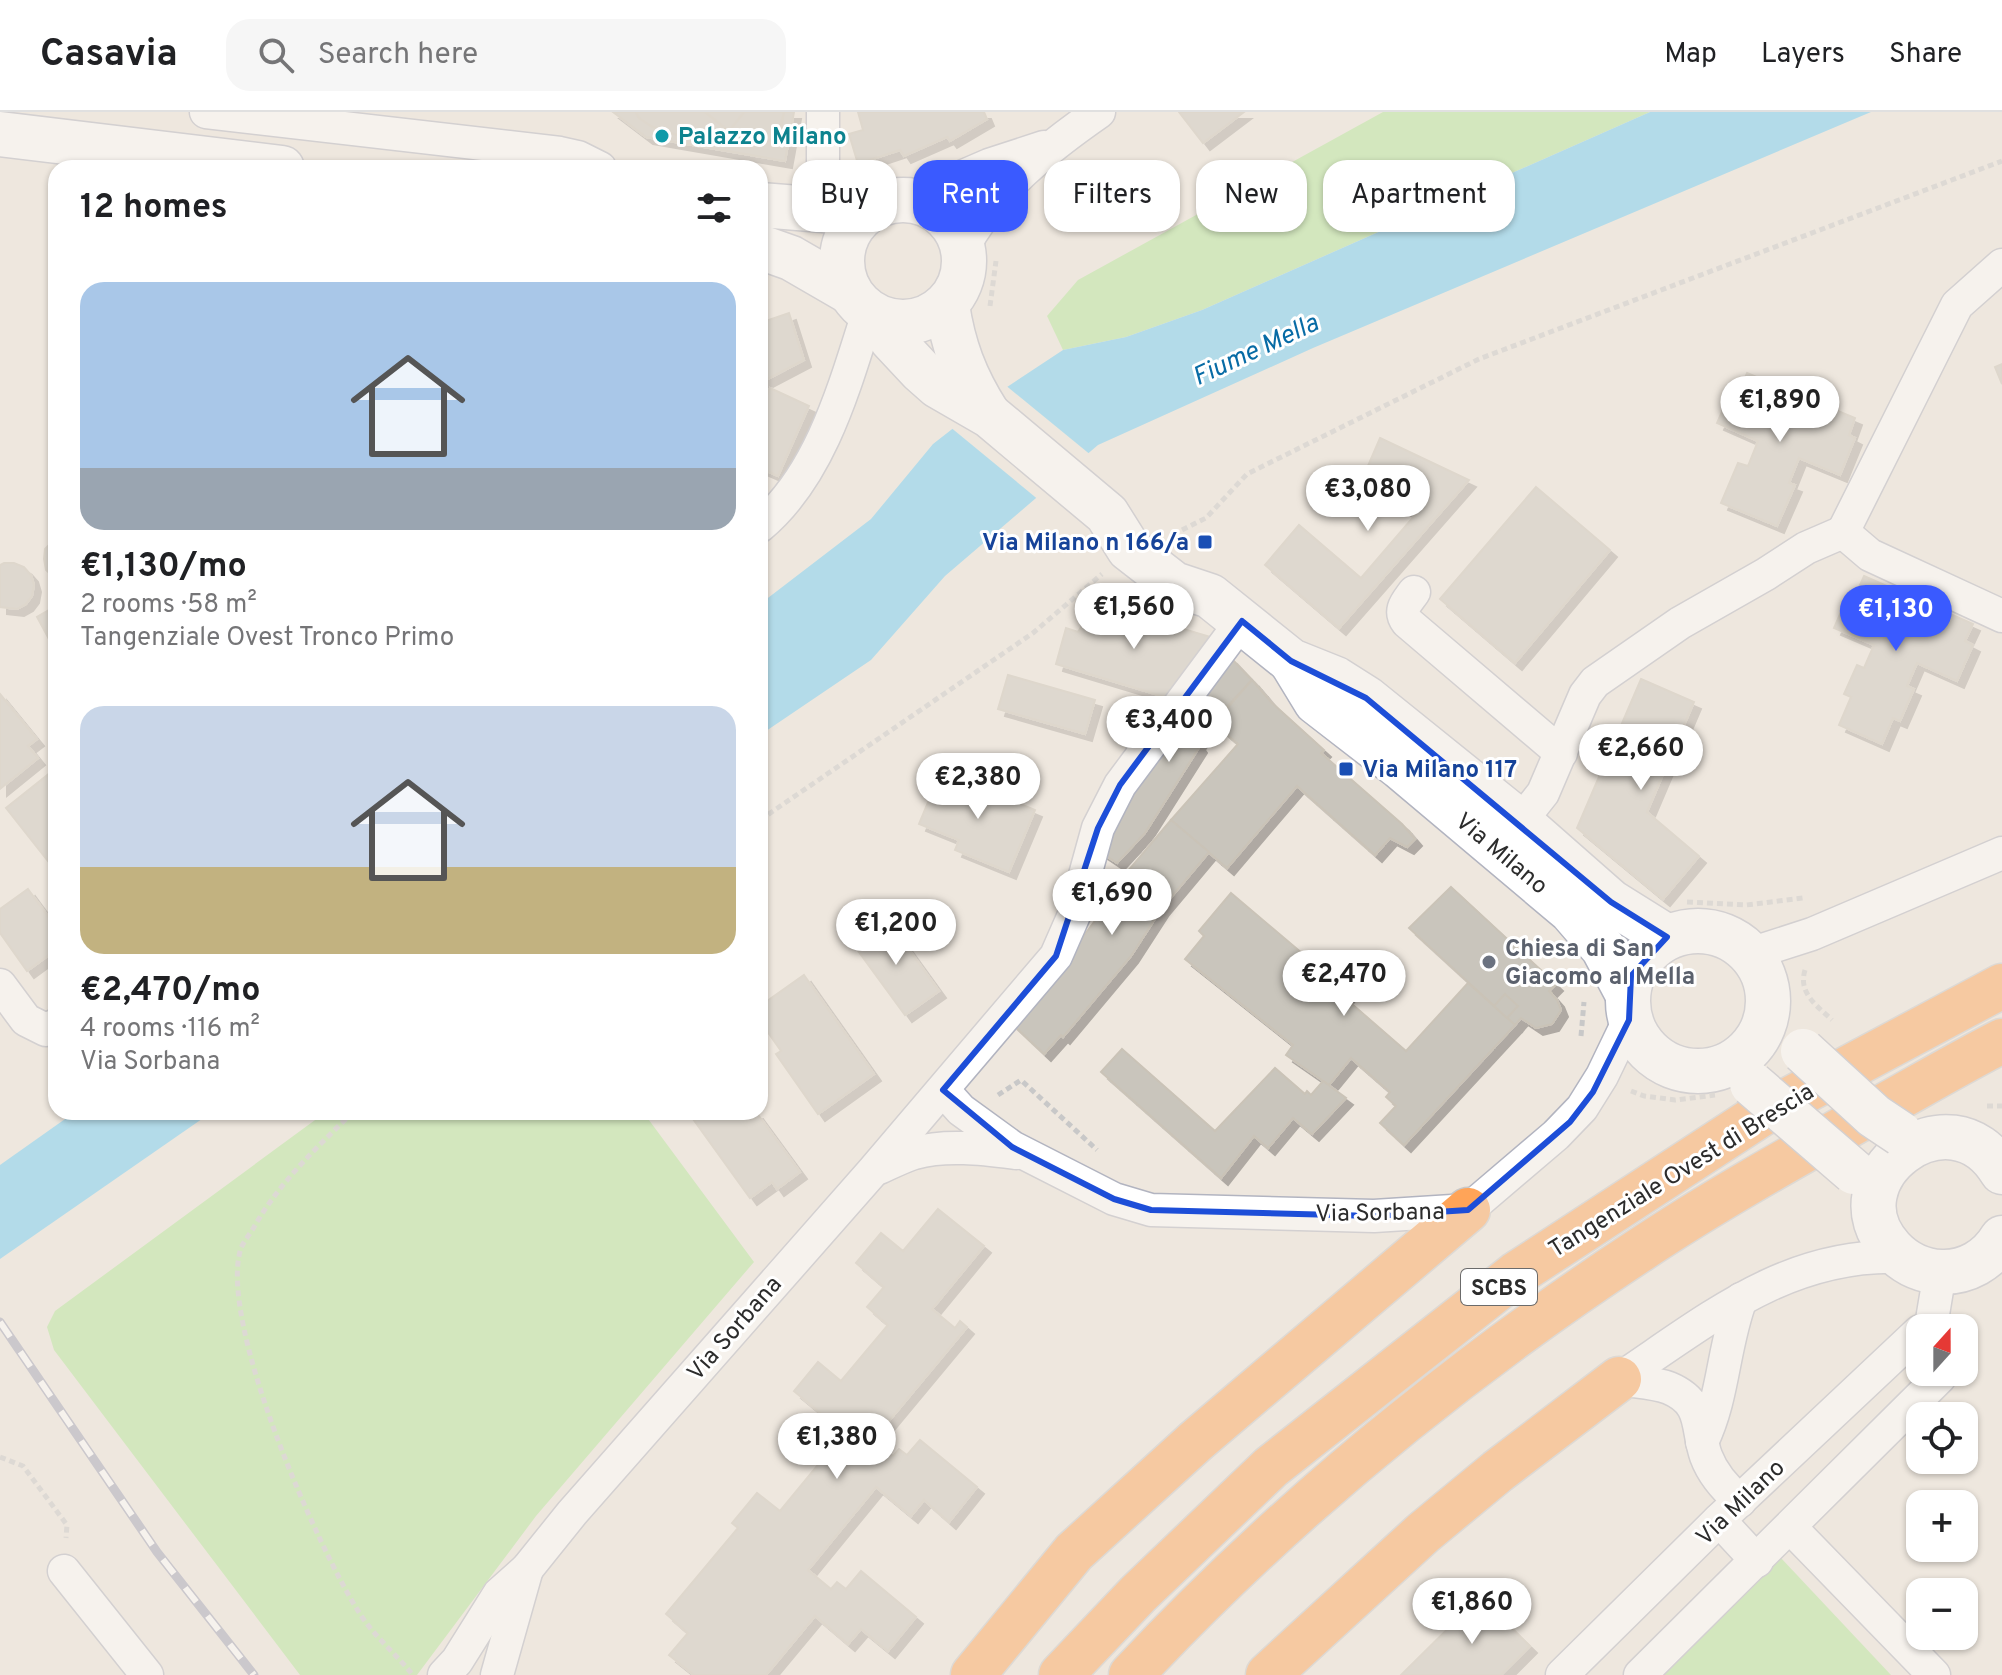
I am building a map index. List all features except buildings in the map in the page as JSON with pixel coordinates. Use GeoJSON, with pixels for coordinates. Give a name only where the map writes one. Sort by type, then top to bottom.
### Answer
{"type":"FeatureCollection","features":[{"type":"Feature","properties":{"kind":"highway","name":"Tangenziale Ovest di Brescia"},"geometry":{"type":"LineString","coordinates":[[1061,1675],[1138,1594],[1271,1467],[1516,1274],[1760,1115],[2002,986]]}},
{"type":"Feature","properties":{"kind":"highway","name":"Tangenziale Ovest di Brescia"},"geometry":{"type":"LineString","coordinates":[[1131,1675],[1175,1627],[1308,1503],[1451,1386],[1550,1311],[1643,1248],[1802,1152],[2002,1041]]}},
{"type":"Feature","properties":{"kind":"highway"},"geometry":{"type":"LineString","coordinates":[[973,1675],[1074,1552],[1196,1441],[1468,1210]]}},
{"type":"Feature","properties":{"kind":"highway"},"geometry":{"type":"LineString","coordinates":[[1268,1675],[1433,1524],[1619,1379]]}},
{"type":"Feature","properties":{"kind":"main road"},"geometry":{"type":"LineString","coordinates":[[0,134],[216,160]]}},
{"type":"Feature","properties":{"kind":"main road"},"geometry":{"type":"LineString","coordinates":[[768,250],[791,258],[865,308],[897,323],[915,322],[967,309],[958,288],[964,268],[980,248],[928,205],[911,200],[897,201]]}},
{"type":"Feature","properties":{"kind":"main road"},"geometry":{"type":"LineString","coordinates":[[768,206],[792,208]]}},
{"type":"Feature","properties":{"kind":"main road"},"geometry":{"type":"LineString","coordinates":[[849,232],[845,238],[842,265],[865,308]]}},
{"type":"Feature","properties":{"kind":"main road","name":"Via Milano"},"geometry":{"type":"LineString","coordinates":[[865,308],[921,371],[938,386],[990,416],[1118,532],[1149,527],[1191,560],[1226,609],[1291,661],[1336,679],[1366,698],[1520,822],[1611,902],[1676,920]]}},
{"type":"Feature","properties":{"kind":"main road","name":"Via Milano"},"geometry":{"type":"LineString","coordinates":[[967,309],[952,337],[964,373],[990,416]]}},
{"type":"Feature","properties":{"kind":"main road","name":"Via Milano"},"geometry":{"type":"LineString","coordinates":[[1291,661],[1316,702],[1400,767],[1571,911],[1603,948],[1639,1041],[1655,1058],[1677,1069],[1701,1072],[1733,1083]]}},
{"type":"Feature","properties":{"kind":"main road"},"geometry":{"type":"LineString","coordinates":[[1628,1006],[1631,976],[1640,960],[1676,920],[1684,932],[1711,932],[1736,942],[1750,954],[1765,980],[1768,1010],[1754,1045],[1740,1058],[1733,1083],[1864,1186],[1889,1246],[1920,1265],[1967,1268],[1998,1252]]}},
{"type":"Feature","properties":{"kind":"main road"},"geometry":{"type":"LineString","coordinates":[[1768,1010],[1803,1051],[1874,1116],[1910,1138],[1960,1139],[1980,1147],[2002,1172]]}},
{"type":"Feature","properties":{"kind":"main road"},"geometry":{"type":"LineString","coordinates":[[1864,1186],[1884,1170],[1905,1148],[1910,1138]]}},
{"type":"Feature","properties":{"kind":"street"},"geometry":{"type":"LineString","coordinates":[[208,159],[212,112],[560,153],[584,160]]}},
{"type":"Feature","properties":{"kind":"street"},"geometry":{"type":"LineString","coordinates":[[823,112],[823,160]]}},
{"type":"Feature","properties":{"kind":"street"},"geometry":{"type":"LineString","coordinates":[[980,248],[975,224],[1054,143],[1099,112]]}},
{"type":"Feature","properties":{"kind":"street"},"geometry":{"type":"LineString","coordinates":[[911,200],[938,192],[945,184],[989,165],[1054,143]]}},
{"type":"Feature","properties":{"kind":"street"},"geometry":{"type":"LineString","coordinates":[[2002,265],[1957,305],[1843,532],[1870,555],[2002,616]]}},
{"type":"Feature","properties":{"kind":"street"},"geometry":{"type":"LineString","coordinates":[[768,518],[802,475],[829,425],[850,372],[865,308]]}},
{"type":"Feature","properties":{"kind":"street","name":"Via Milano"},"geometry":{"type":"LineString","coordinates":[[1520,822],[1543,793],[1585,695],[1595,682],[1680,623],[1806,548],[1843,532]]}},
{"type":"Feature","properties":{"kind":"street"},"geometry":{"type":"LineString","coordinates":[[1414,592],[1403,610],[1407,622],[1561,753]]}},
{"type":"Feature","properties":{"kind":"street","name":"Via Sorbana"},"geometry":{"type":"LineString","coordinates":[[444,1675],[457,1661],[499,1594],[527,1569],[572,1513],[873,1171],[952,1100],[1056,956],[1074,915],[1098,828],[1120,785],[1226,609]]}},
{"type":"Feature","properties":{"kind":"street"},"geometry":{"type":"LineString","coordinates":[[1750,954],[1812,934],[2002,853]]}},
{"type":"Feature","properties":{"kind":"street"},"geometry":{"type":"LineString","coordinates":[[0,985],[26,1020],[48,1029]]}},
{"type":"Feature","properties":{"kind":"street"},"geometry":{"type":"LineString","coordinates":[[1468,1210],[1556,1135],[1582,1108],[1602,1076],[1628,1006]]}},
{"type":"Feature","properties":{"kind":"street","name":"Via Sorbana"},"geometry":{"type":"LineString","coordinates":[[952,1100],[1012,1147],[1114,1199],[1151,1210],[1374,1216],[1468,1210]]}},
{"type":"Feature","properties":{"kind":"street"},"geometry":{"type":"LineString","coordinates":[[873,1171],[915,1153],[948,1149],[984,1148],[1028,1155]]}},
{"type":"Feature","properties":{"kind":"street"},"geometry":{"type":"LineString","coordinates":[[1619,1379],[1770,1283],[1822,1264],[1856,1258],[1920,1265]]}},
{"type":"Feature","properties":{"kind":"street","name":"Via Milano"},"geometry":{"type":"LineString","coordinates":[[1920,1265],[1926,1314]]}},
{"type":"Feature","properties":{"kind":"street"},"geometry":{"type":"LineString","coordinates":[[1702,1442],[1718,1402],[1725,1352],[1741,1299]]}},
{"type":"Feature","properties":{"kind":"street","name":"Via Milano"},"geometry":{"type":"LineString","coordinates":[[1562,1675],[1740,1501],[1906,1347]]}},
{"type":"Feature","properties":{"kind":"street"},"geometry":{"type":"LineString","coordinates":[[1619,1379],[1670,1389],[1684,1397],[1695,1409],[1702,1424],[1702,1442],[1716,1475],[1740,1501],[1795,1523],[1934,1675]]}},
{"type":"Feature","properties":{"kind":"street"},"geometry":{"type":"LineString","coordinates":[[1640,1675],[1931,1386]]}},
{"type":"Feature","properties":{"kind":"street"},"geometry":{"type":"LineString","coordinates":[[1740,1501],[1757,1561]]}},
{"type":"Feature","properties":{"kind":"street","name":"Via Sorbana"},"geometry":{"type":"LineString","coordinates":[[497,1675],[527,1569]]}},
{"type":"Feature","properties":{"kind":"street"},"geometry":{"type":"LineString","coordinates":[[64,1571],[147,1675]]}},
{"type":"Feature","properties":{"kind":"path"},"geometry":{"type":"LineString","coordinates":[[1182,530],[1206,518],[1247,474],[1479,359],[2002,161]]}},
{"type":"Feature","properties":{"kind":"path"},"geometry":{"type":"LineString","coordinates":[[967,309],[994,286],[980,248]]}},
{"type":"Feature","properties":{"kind":"path"},"geometry":{"type":"LineString","coordinates":[[768,815],[1033,633],[1118,532]]}},
{"type":"Feature","properties":{"kind":"path"},"geometry":{"type":"LineString","coordinates":[[1676,920],[1746,905],[1803,898],[1819,957],[1807,964],[1802,978],[1804,991],[1838,1026]]}},
{"type":"Feature","properties":{"kind":"path"},"geometry":{"type":"LineString","coordinates":[[1579,1048],[1584,994]]}},
{"type":"Feature","properties":{"kind":"path"},"geometry":{"type":"LineString","coordinates":[[952,1100],[990,1101],[1021,1080],[1107,1160]]}},
{"type":"Feature","properties":{"kind":"path"},"geometry":{"type":"LineString","coordinates":[[1630,1090],[1675,1100],[1706,1094],[1733,1083]]}},
{"type":"Feature","properties":{"kind":"path"},"geometry":{"type":"LineString","coordinates":[[345,1120],[265,1207],[241,1248],[237,1286],[244,1337],[270,1416],[313,1526],[361,1615],[413,1675]]}},
{"type":"Feature","properties":{"kind":"path"},"geometry":{"type":"LineString","coordinates":[[0,1457],[23,1466],[67,1525],[64,1571]]}},
{"type":"Feature","properties":{"kind":"highlighted area"},"geometry":{"type":"Polygon","coordinates":[[[1242,621],[1291,661],[1366,698],[1611,902],[1667,937],[1631,976],[1629,1020],[1593,1092],[1570,1122],[1468,1210],[1374,1216],[1151,1210],[1114,1199],[1012,1147],[943,1090],[1056,956],[1098,828],[1120,785],[1242,621]]]}},
{"type":"Feature","properties":{"kind":"green space"},"geometry":{"type":"Polygon","coordinates":[[[1383,112],[1650,112],[1515,172],[1515,160],[1323,160],[1323,232],[1378,232],[1202,310],[1126,337],[1063,350],[1047,316],[1078,280],[1165,232],[1180,232],[1180,224],[1196,215],[1196,232],[1307,232],[1307,160],[1296,160],[1383,112]]]}},
{"type":"Feature","properties":{"kind":"green space"},"geometry":{"type":"Polygon","coordinates":[[[315,1120],[649,1120],[754,1262],[536,1516],[417,1675],[300,1675],[54,1350],[47,1327],[55,1311],[315,1120]]]}},
{"type":"Feature","properties":{"kind":"green space"},"geometry":{"type":"Polygon","coordinates":[[[1781,1558],[1891,1675],[1661,1675],[1781,1558]]]}},
{"type":"Feature","properties":{"kind":"water","name":"Fiume Mella"},"geometry":{"type":"Polygon","coordinates":[[[1650,112],[1871,112],[1313,348],[1098,445],[945,576],[871,660],[768,730],[768,598],[871,519],[933,444],[1001,391],[1063,350],[1126,337],[1202,310],[1378,232],[1515,232],[1515,172],[1650,112]]]}},
{"type":"Feature","properties":{"kind":"water"},"geometry":{"type":"Polygon","coordinates":[[[64,1120],[200,1120],[0,1259],[0,1165],[64,1120]]]}},
{"type":"Feature","properties":{"kind":"pier"},"geometry":{"type":"Polygon","coordinates":[[[1004,384],[1092,456],[1040,501],[949,426],[1004,384]]]}},
{"type":"Feature","properties":{"kind":"railway"},"geometry":{"type":"LineString","coordinates":[[0,1322],[157,1552],[254,1675]]}},
{"type":"Feature","properties":{"kind":"place","name":"Palazzo Milano"},"geometry":{"type":"Point","coordinates":[662,136]}},
{"type":"Feature","properties":{"kind":"place","name":"Via Milano n 166/a"},"geometry":{"type":"Point","coordinates":[1205,542]}},
{"type":"Feature","properties":{"kind":"place","name":"Via Milano 117"},"geometry":{"type":"Point","coordinates":[1346,769]}},
{"type":"Feature","properties":{"kind":"place","name":"Chiesa di San Giacomo al Mella"},"geometry":{"type":"Point","coordinates":[1489,962]}}]}
